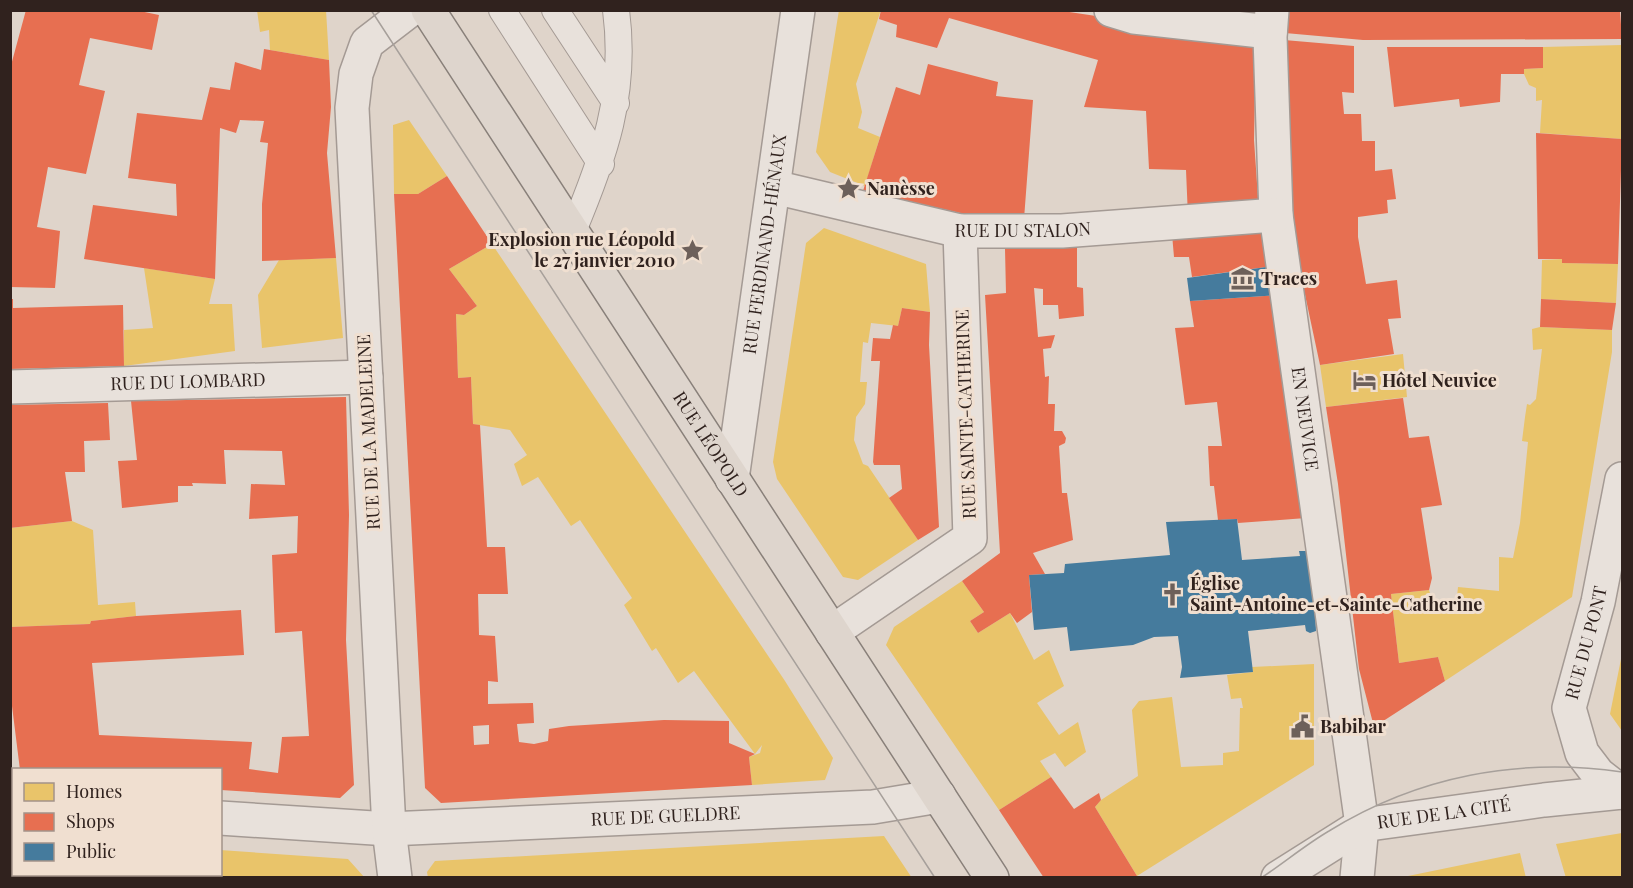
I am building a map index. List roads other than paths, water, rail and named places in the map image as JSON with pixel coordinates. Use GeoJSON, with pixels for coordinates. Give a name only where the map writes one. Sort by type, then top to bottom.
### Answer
{"type":"FeatureCollection","features":[{"type":"Feature","properties":{"kind":"main road","name":"RUE LÉOPOLD"},"geometry":{"type":"LineString","coordinates":[[428,10],[992,878]]}},
{"type":"Feature","properties":{"kind":"street","name":"RUE DE LA MADELEINE"},"geometry":{"type":"LineString","coordinates":[[395,878],[389,829],[352,108],[356,74],[367,43],[410,10]]}},
{"type":"Feature","properties":{"kind":"street","name":"RUE FERDINAND-HÉNAUX"},"geometry":{"type":"LineString","coordinates":[[732,478],[798,10]]}},
{"type":"Feature","properties":{"kind":"street"},"geometry":{"type":"LineString","coordinates":[[1111,10],[1134,17],[1271,21]]}},
{"type":"Feature","properties":{"kind":"street","name":"EN NEUVICE"},"geometry":{"type":"LineString","coordinates":[[1271,21],[1276,215],[1362,825],[1357,878]]}},
{"type":"Feature","properties":{"kind":"street","name":"RUE DU STALON"},"geometry":{"type":"LineString","coordinates":[[774,187],[960,231],[1062,231],[1276,215]]}},
{"type":"Feature","properties":{"kind":"street","name":"RUE SAINTE-CATHERINE"},"geometry":{"type":"LineString","coordinates":[[832,632],[970,538],[960,231]]}},
{"type":"Feature","properties":{"kind":"street","name":"RUE DU LOMBARD"},"geometry":{"type":"LineString","coordinates":[[10,387],[366,377]]}},
{"type":"Feature","properties":{"kind":"street","name":"RUE DU PONT"},"geometry":{"type":"LineString","coordinates":[[1622,792],[1598,774],[1582,753],[1569,708],[1598,602],[1623,479]]}},
{"type":"Feature","properties":{"kind":"street","name":"RUE DE LA CITÉ"},"geometry":{"type":"LineString","coordinates":[[1278,878],[1362,825],[1622,792]]}},
{"type":"Feature","properties":{"kind":"street","name":"RUE DE GUELDRE"},"geometry":{"type":"LineString","coordinates":[[222,818],[389,829],[873,807],[939,796]]}},
{"type":"Feature","properties":{"kind":"lane"},"geometry":{"type":"LineString","coordinates":[[502,10],[602,164]]}},
{"type":"Feature","properties":{"kind":"lane"},"geometry":{"type":"LineString","coordinates":[[555,10],[616,103]]}},
{"type":"Feature","properties":{"kind":"lane"},"geometry":{"type":"LineString","coordinates":[[572,233],[602,164],[616,103],[620,40],[616,10]]}},
{"type":"Feature","properties":{"kind":"tram line"},"geometry":{"type":"LineString","coordinates":[[371,10],[935,878]]}},
{"type":"Feature","properties":{"kind":"tram line"},"geometry":{"type":"LineString","coordinates":[[1261,878],[1320,836],[1363,812],[1398,796],[1434,784],[1470,775],[1545,767],[1622,772]]}},
{"type":"Feature","properties":{"kind":"place","name":"Nanèsse"},"geometry":{"type":"Point","coordinates":[849,189]}},
{"type":"Feature","properties":{"kind":"place","name":"Explosion rue Léopold le 27 janvier 2010"},"geometry":{"type":"Point","coordinates":[693,250]}},
{"type":"Feature","properties":{"kind":"place","name":"Traces"},"geometry":{"type":"Point","coordinates":[1243,279]}},
{"type":"Feature","properties":{"kind":"place","name":"Hôtel Neuvice"},"geometry":{"type":"Point","coordinates":[1364,381]}},
{"type":"Feature","properties":{"kind":"place","name":"Église Saint-Antoine-et-Sainte-Catherine"},"geometry":{"type":"Point","coordinates":[1172,594]}},
{"type":"Feature","properties":{"kind":"place","name":"Babibar"},"geometry":{"type":"Point","coordinates":[1302,727]}}]}
